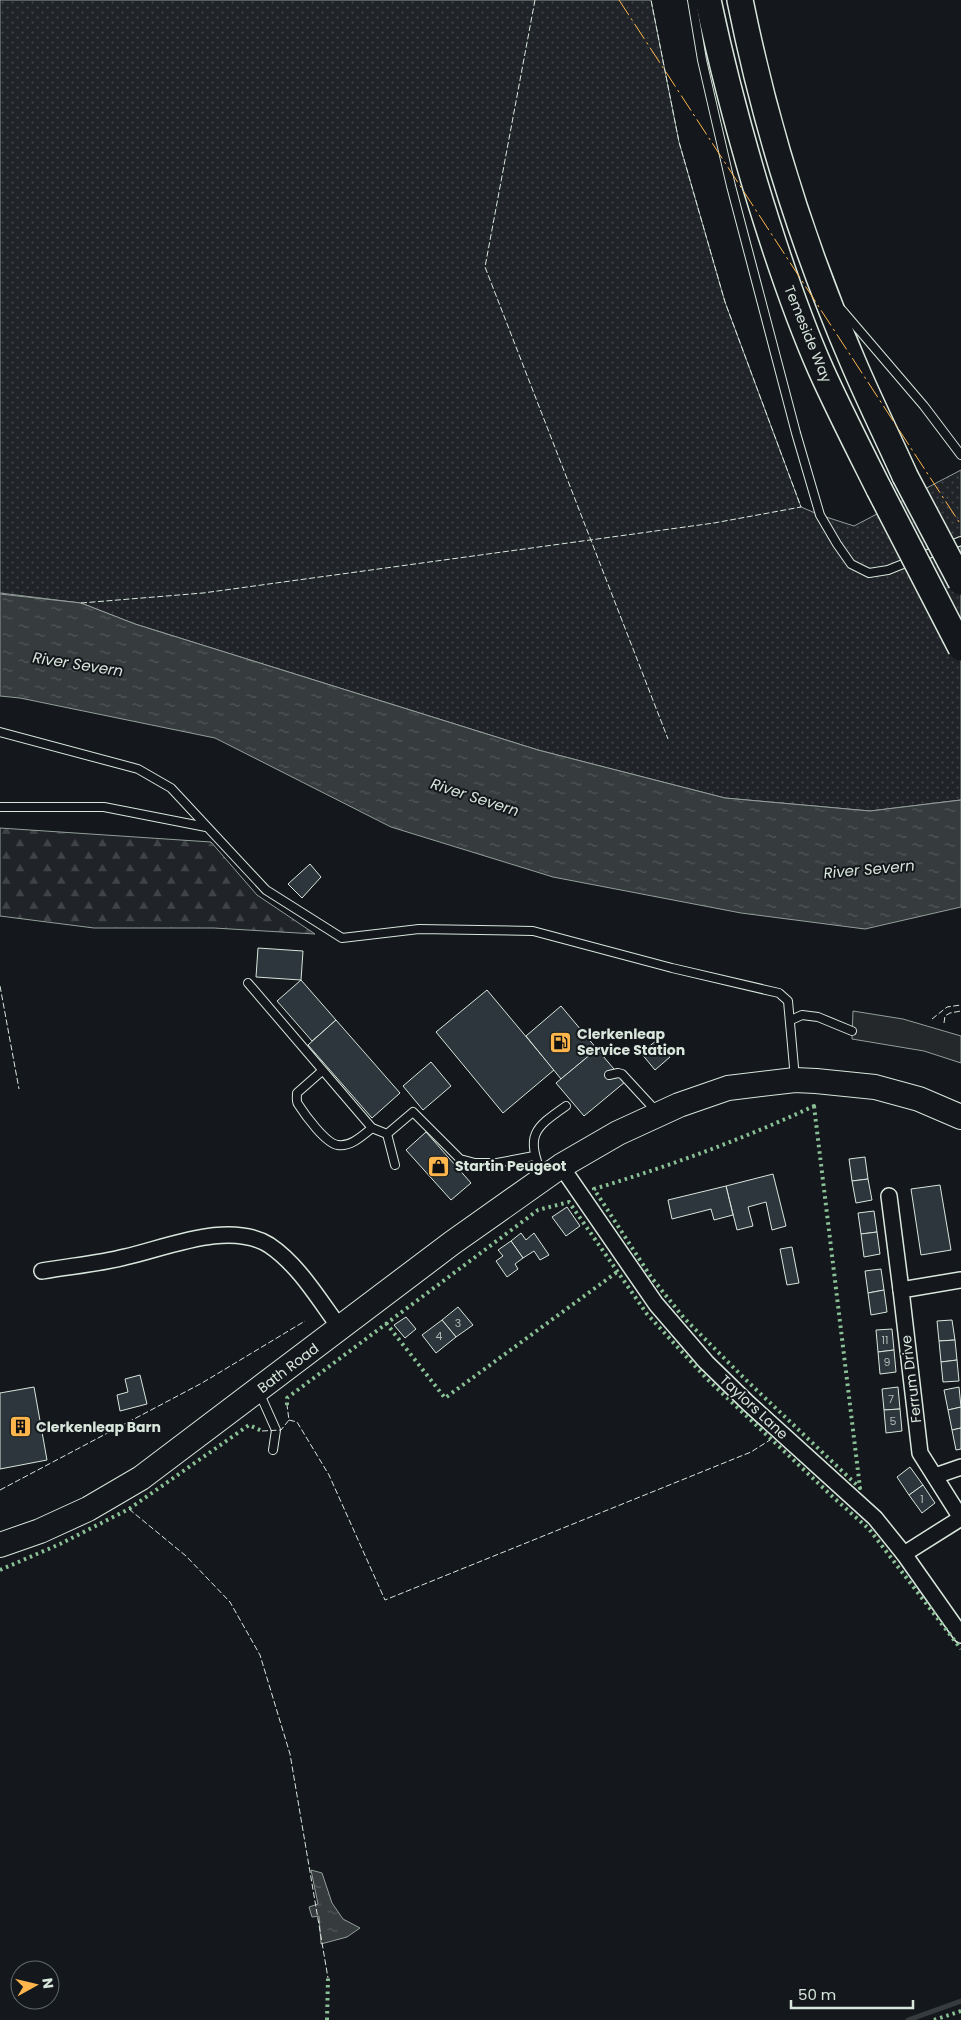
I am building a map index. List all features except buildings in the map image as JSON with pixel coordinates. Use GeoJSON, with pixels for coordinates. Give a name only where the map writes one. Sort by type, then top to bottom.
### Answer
{"type":"FeatureCollection","features":[{"type":"Feature","properties":{"kind":"highway","name":"Temeside Way"},"geometry":{"type":"LineString","coordinates":[[708,0],[742,138],[792,298],[821,370],[879,489],[961,648]]}},
{"type":"Feature","properties":{"kind":"highway"},"geometry":{"type":"LineString","coordinates":[[740,0],[772,129],[800,223],[824,290],[853,362],[906,476],[961,582]]}},
{"type":"Feature","properties":{"kind":"main road","name":"Bath Road"},"geometry":{"type":"LineString","coordinates":[[0,1545],[88,1509],[141,1478],[452,1243],[552,1173],[618,1132],[678,1105],[728,1088],[795,1080],[875,1086],[919,1099],[961,1117]]}},
{"type":"Feature","properties":{"kind":"street","name":"Taylors Lane"},"geometry":{"type":"LineString","coordinates":[[552,1173],[656,1304],[706,1362],[748,1403],[875,1518],[904,1554],[961,1635]]}},
{"type":"Feature","properties":{"kind":"street","name":"Ferrum Drive"},"geometry":{"type":"LineString","coordinates":[[889,1196],[920,1453],[961,1518],[904,1554]]}},
{"type":"Feature","properties":{"kind":"street"},"geometry":{"type":"LineString","coordinates":[[42,1270],[123,1258],[201,1238],[236,1235],[267,1244],[294,1266],[340,1328]]}},
{"type":"Feature","properties":{"kind":"street"},"geometry":{"type":"LineString","coordinates":[[901,1290],[961,1280]]}},
{"type":"Feature","properties":{"kind":"street"},"geometry":{"type":"LineString","coordinates":[[935,1476],[961,1467]]}},
{"type":"Feature","properties":{"kind":"lane"},"geometry":{"type":"LineString","coordinates":[[692,0],[702,60],[732,186],[796,433],[820,515],[836,544],[851,564],[869,573],[888,570],[961,541]]}},
{"type":"Feature","properties":{"kind":"lane"},"geometry":{"type":"LineString","coordinates":[[824,290],[924,406],[961,455]]}},
{"type":"Feature","properties":{"kind":"lane"},"geometry":{"type":"LineString","coordinates":[[0,732],[138,769],[171,788],[266,890],[342,938],[419,929],[533,931],[672,968],[779,993],[788,1001],[795,1080]]}},
{"type":"Feature","properties":{"kind":"lane"},"geometry":{"type":"LineString","coordinates":[[0,807],[104,807],[179,820],[207,827]]}},
{"type":"Feature","properties":{"kind":"lane"},"geometry":{"type":"LineString","coordinates":[[248,983],[372,1128],[387,1134]]}},
{"type":"Feature","properties":{"kind":"lane"},"geometry":{"type":"LineString","coordinates":[[791,1020],[802,1015],[818,1018],[852,1031]]}},
{"type":"Feature","properties":{"kind":"lane"},"geometry":{"type":"LineString","coordinates":[[322,1071],[297,1093],[297,1102],[326,1140],[337,1146],[347,1144],[372,1128]]}},
{"type":"Feature","properties":{"kind":"lane"},"geometry":{"type":"LineString","coordinates":[[608,1075],[622,1074],[659,1114]]}},
{"type":"Feature","properties":{"kind":"lane"},"geometry":{"type":"LineString","coordinates":[[552,1173],[534,1156],[532,1145],[535,1133],[542,1123],[566,1106]]}},
{"type":"Feature","properties":{"kind":"lane"},"geometry":{"type":"LineString","coordinates":[[387,1134],[413,1112],[460,1159],[474,1163],[497,1162],[534,1156]]}},
{"type":"Feature","properties":{"kind":"lane"},"geometry":{"type":"LineString","coordinates":[[387,1134],[395,1165]]}},
{"type":"Feature","properties":{"kind":"lane"},"geometry":{"type":"LineString","coordinates":[[258,1391],[276,1430],[273,1450]]}},
{"type":"Feature","properties":{"kind":"green space"},"geometry":{"type":"Polygon","coordinates":[[[0,0],[651,0],[679,142],[725,302],[801,507],[854,526],[961,470],[961,800],[870,811],[725,798],[538,750],[135,624],[81,603],[0,593],[0,0]]]}},
{"type":"Feature","properties":{"kind":"green space"},"geometry":{"type":"Polygon","coordinates":[[[0,828],[211,842],[257,895],[315,934],[214,928],[94,928],[0,916],[0,828]]]}},
{"type":"Feature","properties":{"kind":"shaded area"},"geometry":{"type":"Polygon","coordinates":[[[853,1011],[903,1019],[961,1036],[961,1063],[924,1051],[852,1039],[853,1011]]]}},
{"type":"Feature","properties":{"kind":"water","name":"River Severn"},"geometry":{"type":"Polygon","coordinates":[[[0,594],[81,603],[135,624],[538,750],[725,798],[870,811],[961,800],[961,907],[865,929],[741,913],[553,877],[391,827],[215,738],[20,698],[0,696],[0,594]]]}},
{"type":"Feature","properties":{"kind":"water"},"geometry":{"type":"Polygon","coordinates":[[[311,1870],[322,1873],[332,1903],[343,1919],[360,1928],[347,1937],[321,1944],[319,1916],[312,1917],[309,1907],[318,1904],[311,1870]]]}},
{"type":"Feature","properties":{"kind":"waterway"},"geometry":{"type":"LineString","coordinates":[[908,2020],[961,2001]]}},
{"type":"Feature","properties":{"kind":"hedge"},"geometry":{"type":"LineString","coordinates":[[814,1106],[860,1488],[684,1318],[651,1277],[594,1189],[706,1151],[814,1106]]}},
{"type":"Feature","properties":{"kind":"hedge"},"geometry":{"type":"LineString","coordinates":[[287,1405],[287,1398],[538,1210],[569,1202],[647,1314],[707,1379],[869,1529],[961,1649]]}},
{"type":"Feature","properties":{"kind":"hedge"},"geometry":{"type":"LineString","coordinates":[[386,1323],[445,1398],[617,1272]]}},
{"type":"Feature","properties":{"kind":"hedge"},"geometry":{"type":"LineString","coordinates":[[0,1570],[60,1544],[129,1509],[249,1425],[262,1431]]}},
{"type":"Feature","properties":{"kind":"hedge"},"geometry":{"type":"LineString","coordinates":[[327,2020],[328,1978]]}},
{"type":"Feature","properties":{"kind":"hedge"},"geometry":{"type":"LineString","coordinates":[[934,2020],[961,2011]]}},
{"type":"Feature","properties":{"kind":"fence"},"geometry":{"type":"LineString","coordinates":[[535,0],[485,267],[668,739]]}},
{"type":"Feature","properties":{"kind":"fence"},"geometry":{"type":"LineString","coordinates":[[81,603],[203,593],[714,523],[801,507],[725,302],[679,142],[651,0]]}},
{"type":"Feature","properties":{"kind":"fence"},"geometry":{"type":"LineString","coordinates":[[0,986],[19,1089]]}},
{"type":"Feature","properties":{"kind":"fence"},"geometry":{"type":"LineString","coordinates":[[932,1019],[947,1007],[961,1005]]}},
{"type":"Feature","properties":{"kind":"fence"},"geometry":{"type":"LineString","coordinates":[[944,1023],[945,1016],[961,1011]]}},
{"type":"Feature","properties":{"kind":"fence"},"geometry":{"type":"LineString","coordinates":[[0,1490],[202,1383],[305,1321]]}},
{"type":"Feature","properties":{"kind":"fence"},"geometry":{"type":"LineString","coordinates":[[262,1431],[281,1430],[289,1420],[287,1405]]}},
{"type":"Feature","properties":{"kind":"fence"},"geometry":{"type":"LineString","coordinates":[[289,1420],[297,1422],[329,1475],[385,1600],[751,1452],[770,1440]]}},
{"type":"Feature","properties":{"kind":"fence"},"geometry":{"type":"LineString","coordinates":[[129,1509],[186,1556],[230,1602],[260,1655],[290,1754],[328,1978]]}},
{"type":"Feature","properties":{"kind":"power"},"geometry":{"type":"LineString","coordinates":[[619,0],[961,525]]}},
{"type":"Feature","properties":{"kind":"place","name":"Clerkenleap Service Station"},"geometry":{"type":"Point","coordinates":[561,1042]}},
{"type":"Feature","properties":{"kind":"place","name":"Startin Peugeot"},"geometry":{"type":"Point","coordinates":[439,1166]}},
{"type":"Feature","properties":{"kind":"place","name":"Clerkenleap Barn"},"geometry":{"type":"Point","coordinates":[20,1427]}}]}
